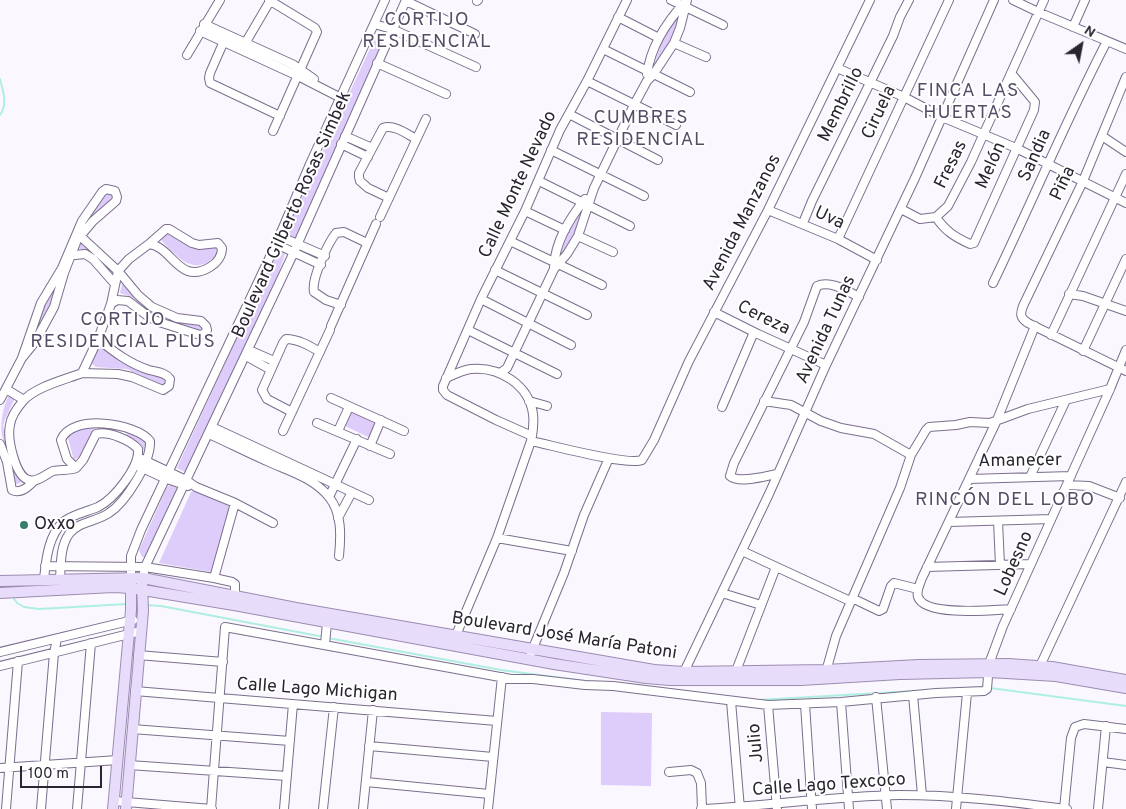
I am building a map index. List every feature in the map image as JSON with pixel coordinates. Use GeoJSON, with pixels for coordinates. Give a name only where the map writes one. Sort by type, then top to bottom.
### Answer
{"type":"FeatureCollection","features":[{"type":"Feature","properties":{"kind":"main road","name":"Boulevard José María Patoni"},"geometry":{"type":"LineString","coordinates":[[1,593],[114,587],[143,578],[327,623],[454,640]]}},
{"type":"Feature","properties":{"kind":"main road"},"geometry":{"type":"LineString","coordinates":[[126,805],[143,614],[143,578]]}},
{"type":"Feature","properties":{"kind":"main road","name":"Boulevard José María Patoni"},"geometry":{"type":"LineString","coordinates":[[3,580],[60,579],[131,583],[143,594],[235,600],[296,608],[531,654],[684,672],[736,671],[792,675],[900,674],[1040,666],[1126,680]]}},
{"type":"Feature","properties":{"kind":"main road"},"geometry":{"type":"LineString","coordinates":[[114,805],[131,583]]}},
{"type":"Feature","properties":{"kind":"main road","name":"Boulevard José María Patoni"},"geometry":{"type":"LineString","coordinates":[[531,654],[601,680],[658,679],[709,690],[792,675]]}},
{"type":"Feature","properties":{"kind":"main road","name":"Boulevard José María Patoni"},"geometry":{"type":"LineString","coordinates":[[989,668],[1050,675],[1126,688]]}},
{"type":"Feature","properties":{"kind":"street"},"geometry":{"type":"LineString","coordinates":[[187,55],[202,27],[220,0]]}},
{"type":"Feature","properties":{"kind":"street"},"geometry":{"type":"LineString","coordinates":[[244,46],[270,0],[316,29],[316,37],[273,130]]}},
{"type":"Feature","properties":{"kind":"street","name":"Boulevard Gilberto Rosas Simbek"},"geometry":{"type":"LineString","coordinates":[[131,583],[130,566],[133,548],[166,474],[276,244],[385,0]]}},
{"type":"Feature","properties":{"kind":"street","name":"Calle Monte Nevado"},"geometry":{"type":"LineString","coordinates":[[444,382],[481,299],[539,181],[551,150],[627,0]]}},
{"type":"Feature","properties":{"kind":"street"},"geometry":{"type":"LineString","coordinates":[[671,0],[686,3],[723,25]]}},
{"type":"Feature","properties":{"kind":"street","name":"Avenida Manzanos"},"geometry":{"type":"LineString","coordinates":[[609,458],[634,462],[642,460],[654,440],[689,361],[768,210],[870,0]]}},
{"type":"Feature","properties":{"kind":"street","name":"Membrillo"},"geometry":{"type":"LineString","coordinates":[[803,224],[812,201],[909,0]]}},
{"type":"Feature","properties":{"kind":"street","name":"Ciruela"},"geometry":{"type":"LineString","coordinates":[[838,239],[949,0]]}},
{"type":"Feature","properties":{"kind":"street","name":"Avenida Tunas"},"geometry":{"type":"LineString","coordinates":[[684,672],[742,551],[826,365],[877,260],[994,0]]}},
{"type":"Feature","properties":{"kind":"street"},"geometry":{"type":"LineString","coordinates":[[1013,0],[1126,49]]}},
{"type":"Feature","properties":{"kind":"street","name":"Fresas"},"geometry":{"type":"LineString","coordinates":[[936,217],[948,206],[953,198],[1044,0]]}},
{"type":"Feature","properties":{"kind":"street"},"geometry":{"type":"LineString","coordinates":[[1073,27],[1085,0]]}},
{"type":"Feature","properties":{"kind":"street"},"geometry":{"type":"LineString","coordinates":[[406,1],[475,34]]}},
{"type":"Feature","properties":{"kind":"street","name":"Boulevard Gilberto Rosas Simbek"},"geometry":{"type":"LineString","coordinates":[[143,578],[145,567],[298,244],[406,1]]}},
{"type":"Feature","properties":{"kind":"street"},"geometry":{"type":"LineString","coordinates":[[556,266],[556,251],[564,230],[586,203],[601,174],[647,81],[659,38],[673,14],[686,3]]}},
{"type":"Feature","properties":{"kind":"street"},"geometry":{"type":"LineString","coordinates":[[650,73],[674,43],[686,3]]}},
{"type":"Feature","properties":{"kind":"street"},"geometry":{"type":"LineString","coordinates":[[618,17],[659,38]]}},
{"type":"Feature","properties":{"kind":"street"},"geometry":{"type":"LineString","coordinates":[[374,24],[392,29],[476,67]]}},
{"type":"Feature","properties":{"kind":"street"},"geometry":{"type":"LineString","coordinates":[[202,27],[224,41],[244,46]]}},
{"type":"Feature","properties":{"kind":"street"},"geometry":{"type":"LineString","coordinates":[[202,27],[313,78],[342,96]]}},
{"type":"Feature","properties":{"kind":"street"},"geometry":{"type":"LineString","coordinates":[[224,41],[210,73],[210,83],[280,116]]}},
{"type":"Feature","properties":{"kind":"street","name":"Sandia"},"geometry":{"type":"LineString","coordinates":[[993,283],[1107,41]]}},
{"type":"Feature","properties":{"kind":"street"},"geometry":{"type":"LineString","coordinates":[[674,43],[706,57]]}},
{"type":"Feature","properties":{"kind":"street"},"geometry":{"type":"LineString","coordinates":[[603,49],[690,92]]}},
{"type":"Feature","properties":{"kind":"street"},"geometry":{"type":"LineString","coordinates":[[377,63],[446,94]]}},
{"type":"Feature","properties":{"kind":"street"},"geometry":{"type":"LineString","coordinates":[[837,68],[904,97],[942,117],[1016,148],[1126,202]]}},
{"type":"Feature","properties":{"kind":"street","name":"Melón"},"geometry":{"type":"LineString","coordinates":[[936,217],[949,234],[970,244],[975,242],[1016,148],[1032,117],[1034,102],[1011,73]]}},
{"type":"Feature","properties":{"kind":"street","name":"Piña"},"geometry":{"type":"LineString","coordinates":[[1035,326],[1022,319],[1021,311],[1083,181],[1126,77]]}},
{"type":"Feature","properties":{"kind":"street"},"geometry":{"type":"LineString","coordinates":[[587,82],[676,125]]}},
{"type":"Feature","properties":{"kind":"street"},"geometry":{"type":"LineString","coordinates":[[569,114],[658,160]]}},
{"type":"Feature","properties":{"kind":"street"},"geometry":{"type":"LineString","coordinates":[[283,431],[331,328],[367,243],[426,119]]}},
{"type":"Feature","properties":{"kind":"street"},"geometry":{"type":"LineString","coordinates":[[389,198],[368,188],[360,181],[359,173],[383,128],[400,130],[416,138]]}},
{"type":"Feature","properties":{"kind":"street"},"geometry":{"type":"LineString","coordinates":[[345,136],[372,148]]}},
{"type":"Feature","properties":{"kind":"street"},"geometry":{"type":"LineString","coordinates":[[1102,136],[1126,152]]}},
{"type":"Feature","properties":{"kind":"street"},"geometry":{"type":"LineString","coordinates":[[341,144],[368,157]]}},
{"type":"Feature","properties":{"kind":"street"},"geometry":{"type":"LineString","coordinates":[[551,150],[644,196]]}},
{"type":"Feature","properties":{"kind":"street"},"geometry":{"type":"LineString","coordinates":[[1051,334],[1126,174]]}},
{"type":"Feature","properties":{"kind":"street"},"geometry":{"type":"LineString","coordinates":[[539,181],[630,226]]}},
{"type":"Feature","properties":{"kind":"street"},"geometry":{"type":"LineString","coordinates":[[0,400],[22,358],[40,303],[72,249],[85,217],[102,192],[106,189],[114,191],[117,197],[116,201],[79,234]]}},
{"type":"Feature","properties":{"kind":"street"},"geometry":{"type":"LineString","coordinates":[[505,373],[556,266],[568,254],[578,236],[586,203]]}},
{"type":"Feature","properties":{"kind":"street"},"geometry":{"type":"LineString","coordinates":[[900,208],[920,218],[936,217]]}},
{"type":"Feature","properties":{"kind":"street","name":"Uva"},"geometry":{"type":"LineString","coordinates":[[768,210],[838,239],[877,260]]}},
{"type":"Feature","properties":{"kind":"street"},"geometry":{"type":"LineString","coordinates":[[525,211],[564,230]]}},
{"type":"Feature","properties":{"kind":"street"},"geometry":{"type":"LineString","coordinates":[[82,373],[98,339],[111,304],[118,271],[129,259],[168,228],[192,243],[199,245],[218,243],[222,251],[211,267],[192,271],[178,266],[158,246],[149,244]]}},
{"type":"Feature","properties":{"kind":"street"},"geometry":{"type":"LineString","coordinates":[[341,305],[326,300],[314,292],[314,282],[321,265],[334,236],[339,231],[367,243]]}},
{"type":"Feature","properties":{"kind":"street"},"geometry":{"type":"LineString","coordinates":[[79,234],[152,307],[177,318],[201,321],[207,330],[204,334],[200,335],[159,322],[128,301],[117,300],[111,304]]}},
{"type":"Feature","properties":{"kind":"street"},"geometry":{"type":"LineString","coordinates":[[279,236],[325,256]]}},
{"type":"Feature","properties":{"kind":"street"},"geometry":{"type":"LineString","coordinates":[[578,236],[613,252]]}},
{"type":"Feature","properties":{"kind":"street"},"geometry":{"type":"LineString","coordinates":[[510,241],[556,266],[602,285]]}},
{"type":"Feature","properties":{"kind":"street"},"geometry":{"type":"LineString","coordinates":[[276,244],[321,265]]}},
{"type":"Feature","properties":{"kind":"street"},"geometry":{"type":"LineString","coordinates":[[72,249],[75,254],[85,254],[93,259],[115,284]]}},
{"type":"Feature","properties":{"kind":"street"},"geometry":{"type":"LineString","coordinates":[[22,358],[36,342],[54,307],[72,249]]}},
{"type":"Feature","properties":{"kind":"street"},"geometry":{"type":"LineString","coordinates":[[1083,351],[1126,259]]}},
{"type":"Feature","properties":{"kind":"street"},"geometry":{"type":"LineString","coordinates":[[495,270],[587,315]]}},
{"type":"Feature","properties":{"kind":"street"},"geometry":{"type":"LineString","coordinates":[[777,474],[744,479],[734,479],[730,476],[734,463],[806,316],[817,286],[825,283],[830,284],[859,296]]}},
{"type":"Feature","properties":{"kind":"street"},"geometry":{"type":"LineString","coordinates":[[1070,294],[1126,311]]}},
{"type":"Feature","properties":{"kind":"street"},"geometry":{"type":"LineString","coordinates":[[481,299],[571,345]]}},
{"type":"Feature","properties":{"kind":"street","name":"Cereza"},"geometry":{"type":"LineString","coordinates":[[714,312],[826,365]]}},
{"type":"Feature","properties":{"kind":"street"},"geometry":{"type":"LineString","coordinates":[[1011,609],[958,610],[931,608],[919,600],[918,589],[997,420],[1035,326],[1122,369]]}},
{"type":"Feature","properties":{"kind":"street"},"geometry":{"type":"LineString","coordinates":[[468,330],[556,374]]}},
{"type":"Feature","properties":{"kind":"street"},"geometry":{"type":"LineString","coordinates":[[722,407],[754,332]]}},
{"type":"Feature","properties":{"kind":"street"},"geometry":{"type":"LineString","coordinates":[[34,481],[20,475],[8,434],[11,421],[24,400],[33,393],[55,382],[82,373],[118,374],[132,377],[162,390],[169,386],[170,379],[168,376],[148,370],[127,360],[98,339]]}},
{"type":"Feature","properties":{"kind":"street"},"geometry":{"type":"LineString","coordinates":[[292,412],[267,399],[263,394],[262,390],[274,361],[283,343],[290,339],[320,352]]}},
{"type":"Feature","properties":{"kind":"street","name":"Lobesno"},"geometry":{"type":"LineString","coordinates":[[967,693],[982,692],[987,686],[989,668],[1011,609],[1110,389],[1122,369],[1126,350]]}},
{"type":"Feature","properties":{"kind":"street"},"geometry":{"type":"LineString","coordinates":[[247,353],[274,361]]}},
{"type":"Feature","properties":{"kind":"street"},"geometry":{"type":"LineString","coordinates":[[247,353],[271,370]]}},
{"type":"Feature","properties":{"kind":"street"},"geometry":{"type":"LineString","coordinates":[[454,361],[470,369],[505,373],[520,387],[529,401],[533,415],[531,438],[497,538],[454,640]]}},
{"type":"Feature","properties":{"kind":"street"},"geometry":{"type":"LineString","coordinates":[[470,369],[444,382],[443,390],[447,395],[531,438],[609,458],[587,508],[531,654]]}},
{"type":"Feature","properties":{"kind":"street"},"geometry":{"type":"LineString","coordinates":[[6,389],[24,400]]}},
{"type":"Feature","properties":{"kind":"street"},"geometry":{"type":"LineString","coordinates":[[825,675],[833,644],[907,470],[911,454],[926,430],[970,422],[990,422],[1028,409],[1110,389]]}},
{"type":"Feature","properties":{"kind":"street"},"geometry":{"type":"LineString","coordinates":[[331,398],[404,431]]}},
{"type":"Feature","properties":{"kind":"street"},"geometry":{"type":"LineString","coordinates":[[1030,477],[1066,400]]}},
{"type":"Feature","properties":{"kind":"street"},"geometry":{"type":"LineString","coordinates":[[529,401],[547,406]]}},
{"type":"Feature","properties":{"kind":"street"},"geometry":{"type":"LineString","coordinates":[[764,401],[784,403],[841,428],[874,434],[911,454]]}},
{"type":"Feature","properties":{"kind":"street"},"geometry":{"type":"LineString","coordinates":[[338,431],[349,407]]}},
{"type":"Feature","properties":{"kind":"street"},"geometry":{"type":"LineString","coordinates":[[370,446],[381,420]]}},
{"type":"Feature","properties":{"kind":"street"},"geometry":{"type":"LineString","coordinates":[[44,579],[50,544],[56,531],[62,523],[99,506],[113,495],[140,462],[150,446],[148,439],[124,428],[103,422],[92,422],[72,429],[64,433],[60,440],[67,459],[76,468]]}},
{"type":"Feature","properties":{"kind":"street"},"geometry":{"type":"LineString","coordinates":[[317,423],[390,454]]}},
{"type":"Feature","properties":{"kind":"street"},"geometry":{"type":"LineString","coordinates":[[120,438],[124,428]]}},
{"type":"Feature","properties":{"kind":"street"},"geometry":{"type":"LineString","coordinates":[[210,430],[278,462],[336,484],[369,500]]}},
{"type":"Feature","properties":{"kind":"street"},"geometry":{"type":"LineString","coordinates":[[0,444],[7,462],[12,490],[17,492],[22,491],[34,481],[59,470],[76,468],[83,460],[96,434],[107,433],[136,447],[140,462],[132,488],[118,506],[108,514],[79,525],[69,534],[62,549],[60,579]]}},
{"type":"Feature","properties":{"kind":"street"},"geometry":{"type":"LineString","coordinates":[[329,497],[357,439]]}},
{"type":"Feature","properties":{"kind":"street"},"geometry":{"type":"LineString","coordinates":[[59,470],[67,459]]}},
{"type":"Feature","properties":{"kind":"street"},"geometry":{"type":"LineString","coordinates":[[140,462],[235,503],[273,523]]}},
{"type":"Feature","properties":{"kind":"street"},"geometry":{"type":"LineString","coordinates":[[278,462],[312,482],[329,497],[338,518],[341,540],[340,556]]}},
{"type":"Feature","properties":{"kind":"street","name":"Amanecer"},"geometry":{"type":"LineString","coordinates":[[969,479],[1071,476]]}},
{"type":"Feature","properties":{"kind":"street"},"geometry":{"type":"LineString","coordinates":[[1040,666],[1126,482]]}},
{"type":"Feature","properties":{"kind":"street"},"geometry":{"type":"LineString","coordinates":[[1067,485],[1089,486],[1120,498]]}},
{"type":"Feature","properties":{"kind":"street"},"geometry":{"type":"LineString","coordinates":[[338,518],[352,492]]}},
{"type":"Feature","properties":{"kind":"street"},"geometry":{"type":"LineString","coordinates":[[214,578],[235,503]]}},
{"type":"Feature","properties":{"kind":"street"},"geometry":{"type":"LineString","coordinates":[[949,522],[1051,519]]}},
{"type":"Feature","properties":{"kind":"street"},"geometry":{"type":"LineString","coordinates":[[998,521],[1000,565]]}},
{"type":"Feature","properties":{"kind":"street"},"geometry":{"type":"LineString","coordinates":[[497,538],[572,551]]}},
{"type":"Feature","properties":{"kind":"street"},"geometry":{"type":"LineString","coordinates":[[742,551],[879,611],[883,609],[891,586],[894,584],[918,589]]}},
{"type":"Feature","properties":{"kind":"street"},"geometry":{"type":"LineString","coordinates":[[927,567],[1031,564]]}},
{"type":"Feature","properties":{"kind":"street"},"geometry":{"type":"LineString","coordinates":[[45,566],[145,567],[214,578],[235,584],[235,600]]}},
{"type":"Feature","properties":{"kind":"street"},"geometry":{"type":"LineString","coordinates":[[736,671],[776,567]]}},
{"type":"Feature","properties":{"kind":"street"},"geometry":{"type":"LineString","coordinates":[[722,593],[761,605]]}},
{"type":"Feature","properties":{"kind":"street"},"geometry":{"type":"LineString","coordinates":[[0,652],[57,639],[130,615],[143,614]]}},
{"type":"Feature","properties":{"kind":"street"},"geometry":{"type":"LineString","coordinates":[[325,640],[327,623]]}},
{"type":"Feature","properties":{"kind":"street"},"geometry":{"type":"LineString","coordinates":[[114,805],[211,809],[225,627],[325,640],[502,677],[601,680],[709,690],[730,700],[768,705],[967,693],[956,809]]}},
{"type":"Feature","properties":{"kind":"street"},"geometry":{"type":"LineString","coordinates":[[0,666],[141,631]]}},
{"type":"Feature","properties":{"kind":"street"},"geometry":{"type":"LineString","coordinates":[[41,809],[54,653],[57,639]]}},
{"type":"Feature","properties":{"kind":"street"},"geometry":{"type":"LineString","coordinates":[[77,809],[91,644]]}},
{"type":"Feature","properties":{"kind":"street"},"geometry":{"type":"LineString","coordinates":[[138,655],[223,662]]}},
{"type":"Feature","properties":{"kind":"street"},"geometry":{"type":"LineString","coordinates":[[6,809],[18,661]]}},
{"type":"Feature","properties":{"kind":"street"},"geometry":{"type":"LineString","coordinates":[[488,809],[502,677]]}},
{"type":"Feature","properties":{"kind":"street","name":"Calle Lago Michigan"},"geometry":{"type":"LineString","coordinates":[[135,691],[497,721]]}},
{"type":"Feature","properties":{"kind":"street"},"geometry":{"type":"LineString","coordinates":[[912,695],[922,795]]}},
{"type":"Feature","properties":{"kind":"street"},"geometry":{"type":"LineString","coordinates":[[876,698],[887,809]]}},
{"type":"Feature","properties":{"kind":"street"},"geometry":{"type":"LineString","coordinates":[[730,700],[740,808]]}},
{"type":"Feature","properties":{"kind":"street"},"geometry":{"type":"LineString","coordinates":[[841,702],[849,809]]}},
{"type":"Feature","properties":{"kind":"street"},"geometry":{"type":"LineString","coordinates":[[284,809],[293,704]]}},
{"type":"Feature","properties":{"kind":"street"},"geometry":{"type":"LineString","coordinates":[[805,704],[812,809]]}},
{"type":"Feature","properties":{"kind":"street","name":"Julio"},"geometry":{"type":"LineString","coordinates":[[768,705],[777,806]]}},
{"type":"Feature","properties":{"kind":"street"},"geometry":{"type":"LineString","coordinates":[[323,809],[334,707]]}},
{"type":"Feature","properties":{"kind":"street"},"geometry":{"type":"LineString","coordinates":[[363,809],[373,710]]}},
{"type":"Feature","properties":{"kind":"street"},"geometry":{"type":"LineString","coordinates":[[1066,809],[1072,731],[1079,724],[1126,729]]}},
{"type":"Feature","properties":{"kind":"street"},"geometry":{"type":"LineString","coordinates":[[1098,809],[1106,726]]}},
{"type":"Feature","properties":{"kind":"street"},"geometry":{"type":"LineString","coordinates":[[132,729],[290,741]]}},
{"type":"Feature","properties":{"kind":"street"},"geometry":{"type":"LineString","coordinates":[[369,746],[493,757]]}},
{"type":"Feature","properties":{"kind":"street"},"geometry":{"type":"LineString","coordinates":[[0,768],[118,760]]}},
{"type":"Feature","properties":{"kind":"street"},"geometry":{"type":"LineString","coordinates":[[1103,762],[1126,765]]}},
{"type":"Feature","properties":{"kind":"street"},"geometry":{"type":"LineString","coordinates":[[129,765],[287,776]]}},
{"type":"Feature","properties":{"kind":"street"},"geometry":{"type":"LineString","coordinates":[[669,772],[691,770],[697,773],[701,783],[702,809]]}},
{"type":"Feature","properties":{"kind":"street"},"geometry":{"type":"LineString","coordinates":[[366,782],[489,794]]}},
{"type":"Feature","properties":{"kind":"street","name":"Calle Lago Texcoco"},"geometry":{"type":"LineString","coordinates":[[702,809],[777,806],[847,797],[922,795],[995,800],[1066,809]]}},
{"type":"Feature","properties":{"kind":"street"},"geometry":{"type":"LineString","coordinates":[[994,809],[995,800]]}},
{"type":"Feature","properties":{"kind":"shaded area"},"geometry":{"type":"Polygon","coordinates":[[[682,9],[671,41],[653,70],[664,38],[682,9]]]}},
{"type":"Feature","properties":{"kind":"shaded area"},"geometry":{"type":"Polygon","coordinates":[[[374,40],[383,44],[295,239],[284,234],[374,40]]]}},
{"type":"Feature","properties":{"kind":"shaded area"},"geometry":{"type":"Polygon","coordinates":[[[106,192],[112,192],[115,196],[112,201],[97,213],[80,233],[85,222],[106,192]]]}},
{"type":"Feature","properties":{"kind":"shaded area"},"geometry":{"type":"Polygon","coordinates":[[[586,203],[581,224],[559,260],[568,229],[586,203]]]}},
{"type":"Feature","properties":{"kind":"shaded area"},"geometry":{"type":"Polygon","coordinates":[[[169,229],[184,240],[219,246],[220,251],[211,260],[203,264],[187,263],[159,238],[169,229]]]}},
{"type":"Feature","properties":{"kind":"shaded area"},"geometry":{"type":"Polygon","coordinates":[[[83,239],[114,271],[111,274],[92,253],[78,248],[83,239]]]}},
{"type":"Feature","properties":{"kind":"shaded area"},"geometry":{"type":"Polygon","coordinates":[[[277,251],[285,254],[279,272],[187,473],[177,468],[277,251]]]}},
{"type":"Feature","properties":{"kind":"shaded area"},"geometry":{"type":"Polygon","coordinates":[[[58,280],[51,303],[27,345],[38,313],[58,280]]]}},
{"type":"Feature","properties":{"kind":"shaded area"},"geometry":{"type":"Polygon","coordinates":[[[122,284],[146,305],[198,322],[205,328],[204,333],[159,317],[132,297],[120,293],[122,284]]]}},
{"type":"Feature","properties":{"kind":"shaded area"},"geometry":{"type":"Polygon","coordinates":[[[101,344],[166,377],[170,383],[164,386],[127,369],[96,367],[90,362],[101,344]]]}},
{"type":"Feature","properties":{"kind":"shaded area"},"geometry":{"type":"Polygon","coordinates":[[[9,395],[15,398],[3,426],[21,483],[16,484],[1,430],[2,415],[9,395]]]}},
{"type":"Feature","properties":{"kind":"shaded area"},"geometry":{"type":"Polygon","coordinates":[[[351,409],[377,421],[370,438],[343,425],[351,409]]]}},
{"type":"Feature","properties":{"kind":"shaded area"},"geometry":{"type":"Polygon","coordinates":[[[93,424],[119,428],[117,431],[103,426],[95,428],[79,457],[74,460],[67,435],[93,424]]]}},
{"type":"Feature","properties":{"kind":"shaded area"},"geometry":{"type":"Polygon","coordinates":[[[128,432],[145,440],[149,445],[144,452],[140,444],[126,435],[128,432]]]}},
{"type":"Feature","properties":{"kind":"shaded area"},"geometry":{"type":"Polygon","coordinates":[[[170,485],[176,487],[178,491],[148,554],[142,557],[139,550],[167,487],[170,485]]]}},
{"type":"Feature","properties":{"kind":"shaded area"},"geometry":{"type":"Polygon","coordinates":[[[192,490],[231,507],[211,572],[159,563],[192,490]]]}},
{"type":"Feature","properties":{"kind":"shaded area"},"geometry":{"type":"Polygon","coordinates":[[[601,712],[652,713],[651,786],[601,785],[601,712]]]}},
{"type":"Feature","properties":{"kind":"waterway"},"geometry":{"type":"LineString","coordinates":[[0,79],[4,102],[0,115]]}},
{"type":"Feature","properties":{"kind":"waterway"},"geometry":{"type":"LineString","coordinates":[[13,597],[17,603],[24,607],[39,609],[127,604]]}},
{"type":"Feature","properties":{"kind":"waterway"},"geometry":{"type":"LineString","coordinates":[[146,605],[161,606],[324,637]]}},
{"type":"Feature","properties":{"kind":"waterway"},"geometry":{"type":"LineString","coordinates":[[328,638],[501,670],[592,682]]}},
{"type":"Feature","properties":{"kind":"waterway"},"geometry":{"type":"LineString","coordinates":[[758,700],[986,687]]}},
{"type":"Feature","properties":{"kind":"waterway"},"geometry":{"type":"LineString","coordinates":[[990,688],[1126,706]]}},
{"type":"Feature","properties":{"kind":"place","name":"Oxxo"},"geometry":{"type":"Point","coordinates":[24,525]}},
{"type":"Feature","properties":{"kind":"district","name":"CORTIJO RESIDENCIAL"},"geometry":{"type":"Point","coordinates":[427,32]}},
{"type":"Feature","properties":{"kind":"district","name":"FINCA LAS HUERTAS"},"geometry":{"type":"Point","coordinates":[968,103]}},
{"type":"Feature","properties":{"kind":"district","name":"CUMBRES RESIDENCIAL"},"geometry":{"type":"Point","coordinates":[641,130]}},
{"type":"Feature","properties":{"kind":"district","name":"CORTIJO RESIDENCIAL PLUS"},"geometry":{"type":"Point","coordinates":[123,332]}},
{"type":"Feature","properties":{"kind":"district","name":"RINCÓN DEL LOBO"},"geometry":{"type":"Point","coordinates":[1005,501]}}]}
